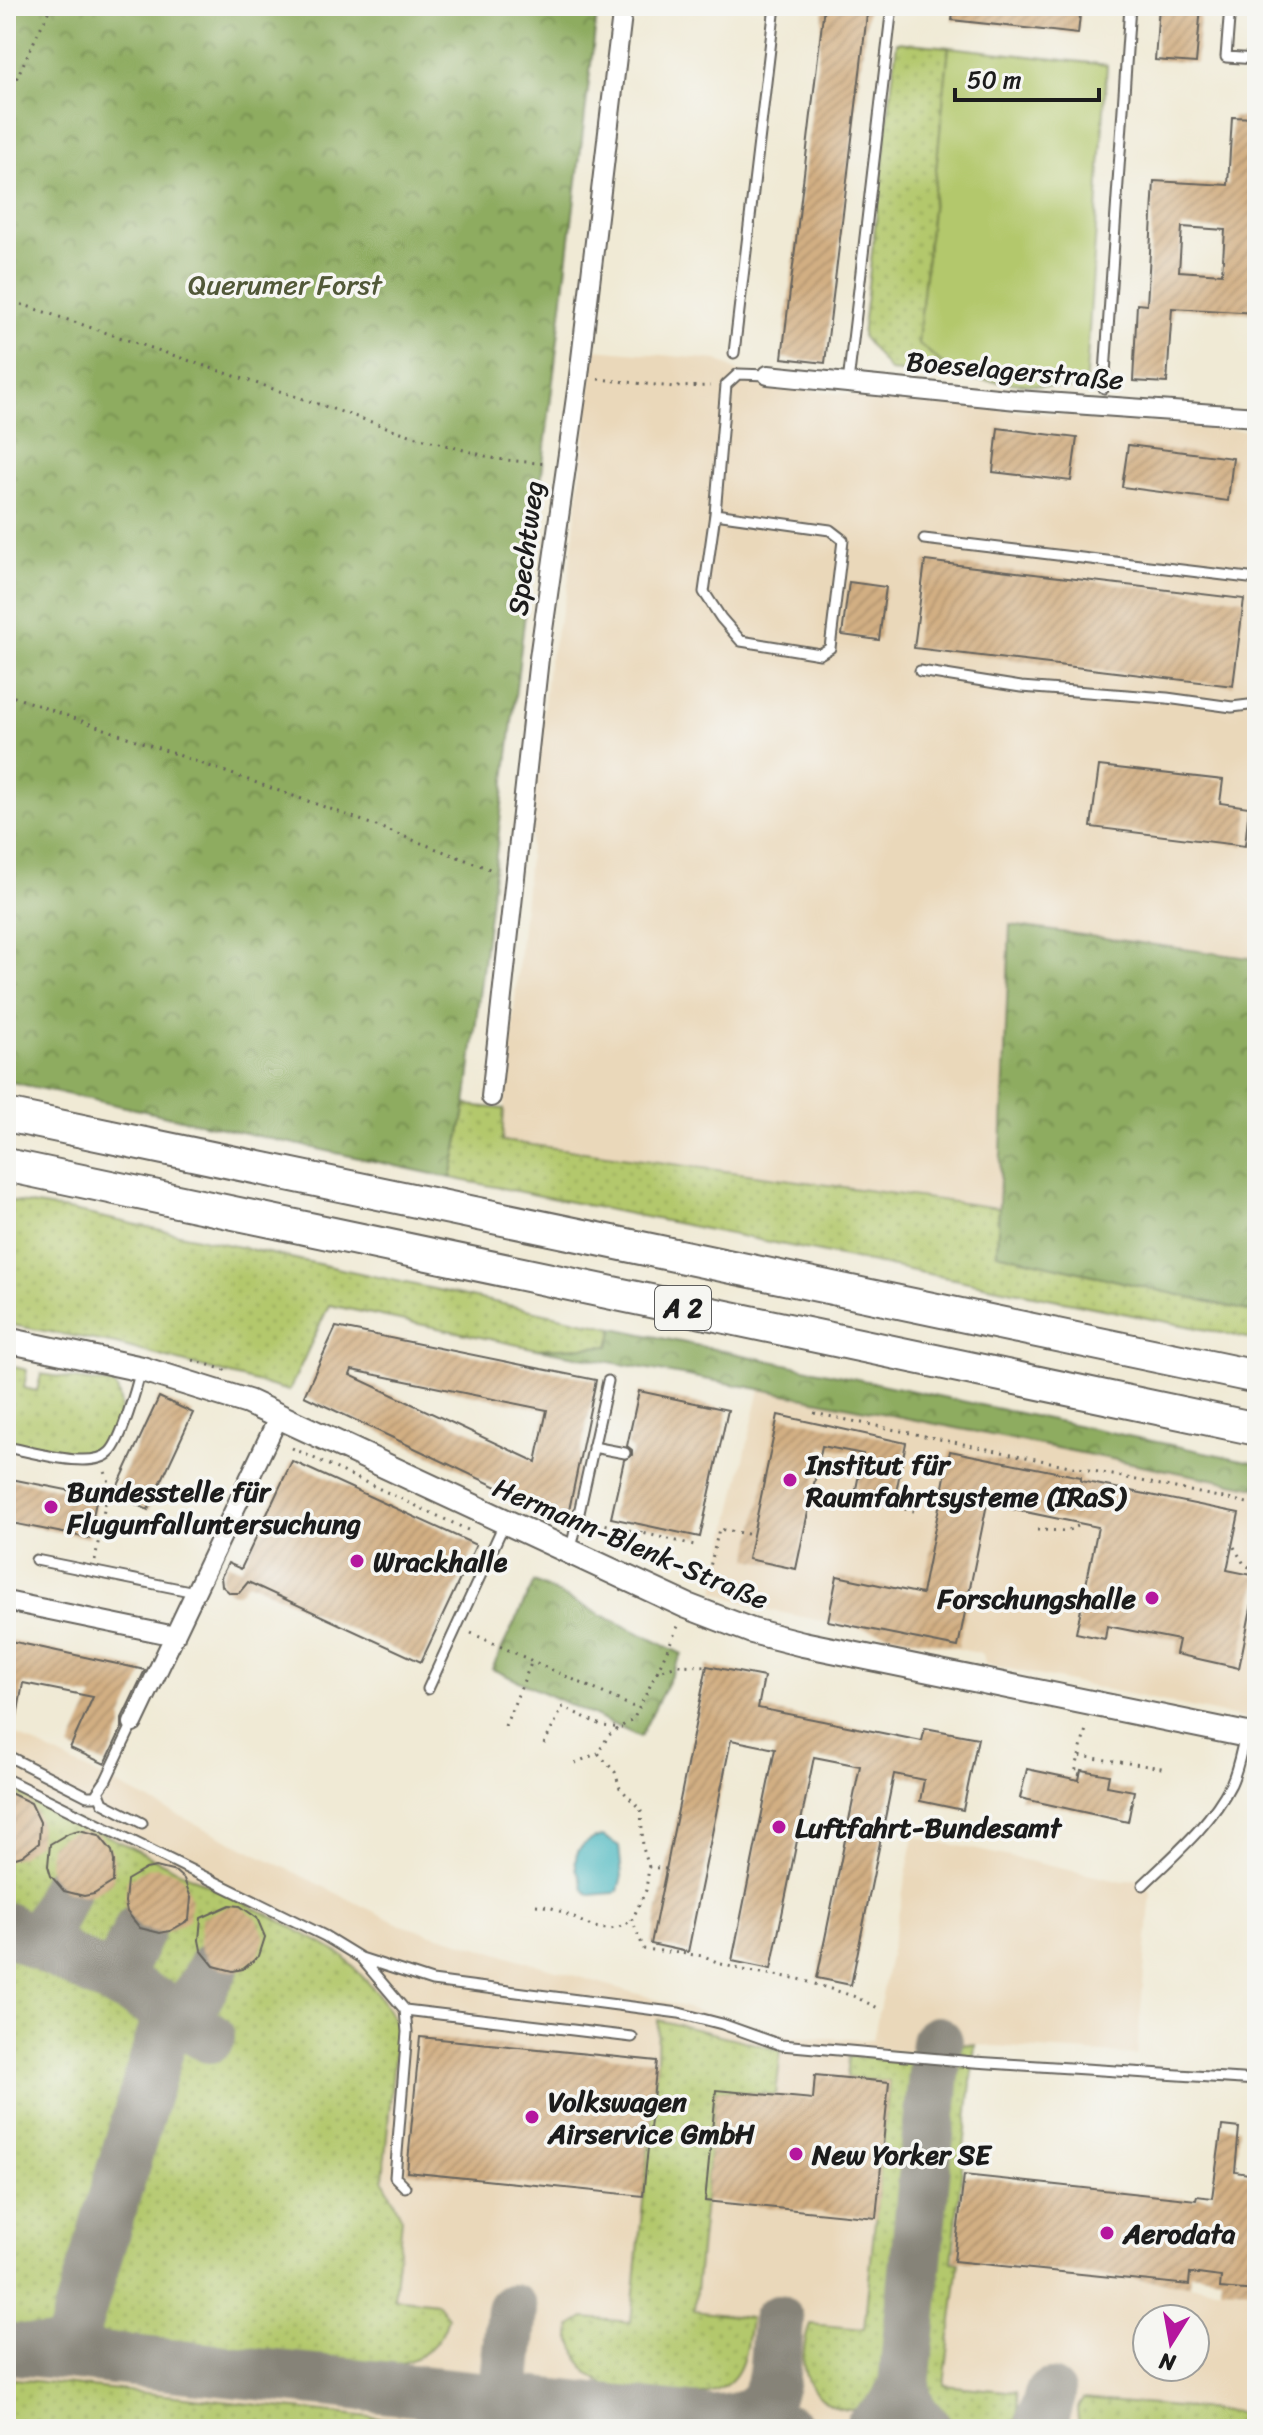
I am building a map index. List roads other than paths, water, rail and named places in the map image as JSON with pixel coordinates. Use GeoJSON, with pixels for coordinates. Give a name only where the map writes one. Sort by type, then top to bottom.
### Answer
{"type":"FeatureCollection","features":[{"type":"Feature","properties":{"kind":"highway","name":"A 2"},"geometry":{"type":"LineString","coordinates":[[6,1115],[1257,1377]]}},
{"type":"Feature","properties":{"kind":"highway","name":"A 2"},"geometry":{"type":"LineString","coordinates":[[6,1165],[1257,1429]]}},
{"type":"Feature","properties":{"kind":"street","name":"Spechtweg"},"geometry":{"type":"LineString","coordinates":[[491,1097],[539,658],[579,376],[623,6]]}},
{"type":"Feature","properties":{"kind":"street","name":"Boeselagerstraße"},"geometry":{"type":"LineString","coordinates":[[768,375],[1017,400],[1257,417]]}},
{"type":"Feature","properties":{"kind":"street","name":"Hermann-Blenk-Straße"},"geometry":{"type":"LineString","coordinates":[[6,1340],[142,1369],[228,1395],[571,1553],[696,1596],[724,1622],[778,1639],[1251,1736]]}},
{"type":"Feature","properties":{"kind":"street"},"geometry":{"type":"LineString","coordinates":[[133,1723],[279,1416]]}},
{"type":"Feature","properties":{"kind":"street"},"geometry":{"type":"LineString","coordinates":[[6,1601],[175,1636]]}},
{"type":"Feature","properties":{"kind":"lane"},"geometry":{"type":"LineString","coordinates":[[734,353],[775,6]]}},
{"type":"Feature","properties":{"kind":"lane"},"geometry":{"type":"LineString","coordinates":[[848,383],[892,6]]}},
{"type":"Feature","properties":{"kind":"lane"},"geometry":{"type":"LineString","coordinates":[[1104,388],[1130,6]]}},
{"type":"Feature","properties":{"kind":"lane"},"geometry":{"type":"LineString","coordinates":[[1230,6],[1226,57],[1257,59]]}},
{"type":"Feature","properties":{"kind":"lane"},"geometry":{"type":"LineString","coordinates":[[715,514],[830,530],[843,540],[830,648],[820,654],[756,646],[741,641],[704,592],[715,514],[726,385],[738,374],[768,375]]}},
{"type":"Feature","properties":{"kind":"lane"},"geometry":{"type":"LineString","coordinates":[[924,539],[1257,579]]}},
{"type":"Feature","properties":{"kind":"lane"},"geometry":{"type":"LineString","coordinates":[[920,671],[1021,687],[1167,698],[1232,707],[1257,704]]}},
{"type":"Feature","properties":{"kind":"lane"},"geometry":{"type":"LineString","coordinates":[[6,1447],[87,1462],[111,1452],[142,1369]]}},
{"type":"Feature","properties":{"kind":"lane"},"geometry":{"type":"LineString","coordinates":[[571,1553],[608,1381]]}},
{"type":"Feature","properties":{"kind":"lane"},"geometry":{"type":"LineString","coordinates":[[593,1447],[625,1453]]}},
{"type":"Feature","properties":{"kind":"lane"},"geometry":{"type":"LineString","coordinates":[[428,1689],[505,1522]]}},
{"type":"Feature","properties":{"kind":"lane"},"geometry":{"type":"LineString","coordinates":[[36,1560],[195,1592]]}},
{"type":"Feature","properties":{"kind":"lane"},"geometry":{"type":"LineString","coordinates":[[6,1755],[87,1796],[95,1796],[133,1723]]}},
{"type":"Feature","properties":{"kind":"lane"},"geometry":{"type":"LineString","coordinates":[[1143,1885],[1181,1848],[1224,1796],[1251,1736]]}},
{"type":"Feature","properties":{"kind":"lane"},"geometry":{"type":"LineString","coordinates":[[6,1779],[325,1936],[361,1958],[432,1981],[679,2013],[781,2045],[974,2062],[1257,2080]]}},
{"type":"Feature","properties":{"kind":"lane"},"geometry":{"type":"LineString","coordinates":[[99,1793],[103,1803],[142,1823]]}},
{"type":"Feature","properties":{"kind":"lane"},"geometry":{"type":"LineString","coordinates":[[361,1958],[405,2010],[407,2032],[395,2177],[405,2187]]}},
{"type":"Feature","properties":{"kind":"lane"},"geometry":{"type":"LineString","coordinates":[[405,2010],[632,2037]]}},
{"type":"Feature","properties":{"kind":"water"},"geometry":{"type":"Polygon","coordinates":[[[603,1836],[619,1846],[622,1876],[614,1893],[590,1895],[577,1870],[577,1855],[587,1842],[603,1836]]]}},
{"type":"Feature","properties":{"kind":"place","name":"Institut für Raumfahrtsysteme (IRaS)"},"geometry":{"type":"Point","coordinates":[790,1480]}},
{"type":"Feature","properties":{"kind":"place","name":"Bundesstelle für Flugunfalluntersuchung"},"geometry":{"type":"Point","coordinates":[51,1507]}},
{"type":"Feature","properties":{"kind":"place","name":"Wrackhalle"},"geometry":{"type":"Point","coordinates":[357,1561]}},
{"type":"Feature","properties":{"kind":"place","name":"Forschungshalle"},"geometry":{"type":"Point","coordinates":[1152,1598]}},
{"type":"Feature","properties":{"kind":"place","name":"Luftfahrt-Bundesamt"},"geometry":{"type":"Point","coordinates":[779,1827]}},
{"type":"Feature","properties":{"kind":"place","name":"Volkswagen Airservice GmbH"},"geometry":{"type":"Point","coordinates":[532,2117]}},
{"type":"Feature","properties":{"kind":"place","name":"New Yorker SE"},"geometry":{"type":"Point","coordinates":[796,2154]}},
{"type":"Feature","properties":{"kind":"place","name":"Aerodata"},"geometry":{"type":"Point","coordinates":[1107,2233]}},
{"type":"Feature","properties":{"kind":"park label","name":"Querumer Forst"},"geometry":{"type":"Point","coordinates":[285,284]}}]}
